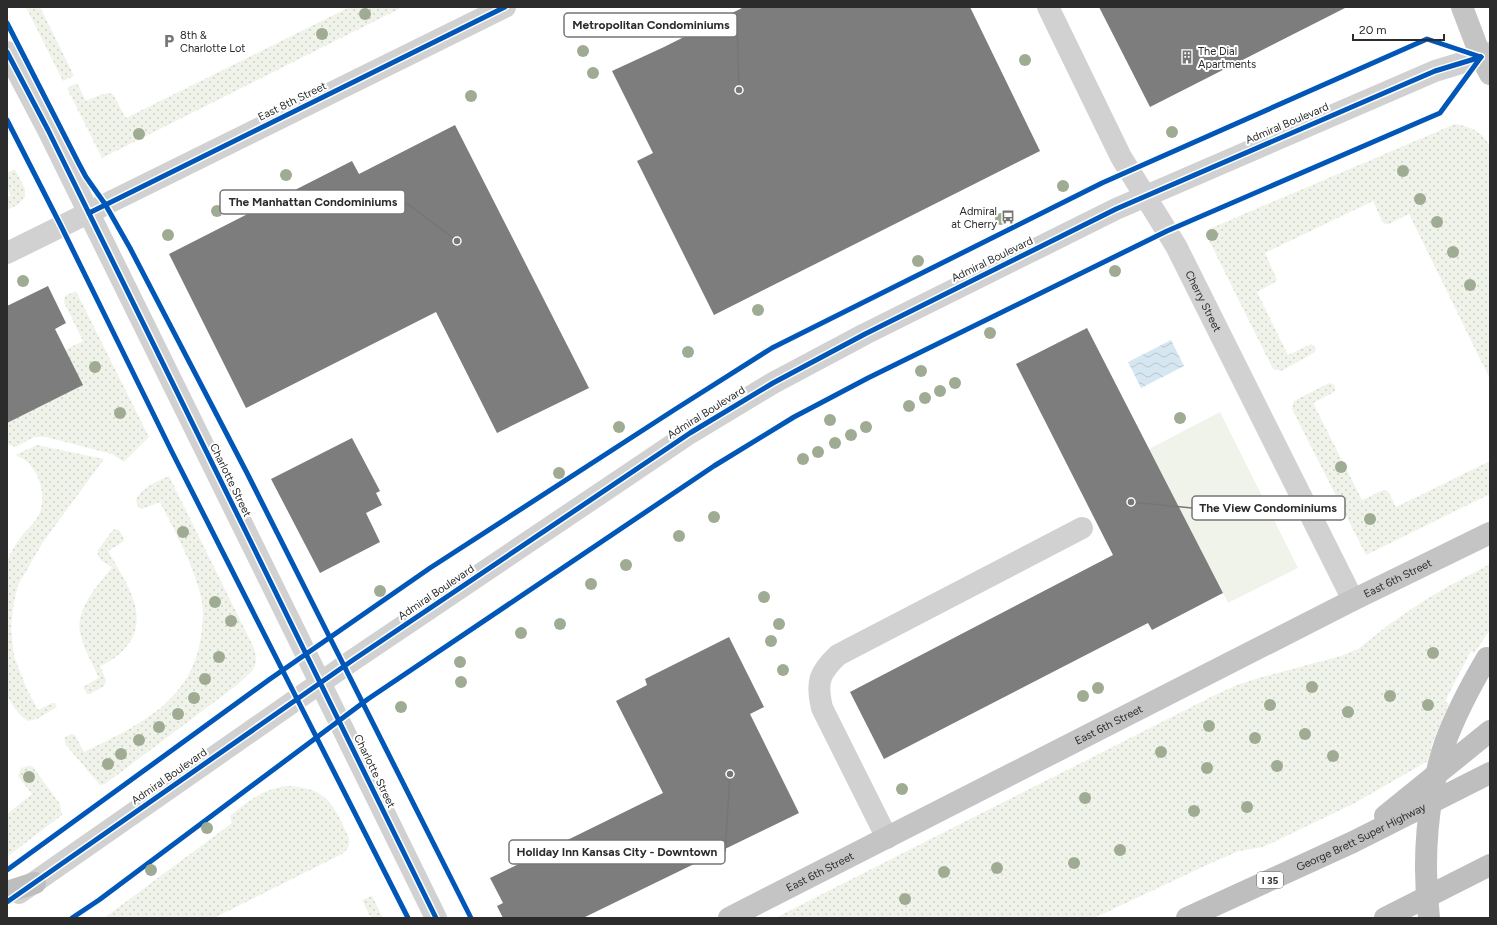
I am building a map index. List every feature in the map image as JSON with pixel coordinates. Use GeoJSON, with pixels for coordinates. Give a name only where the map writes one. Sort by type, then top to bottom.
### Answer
{"type":"FeatureCollection","features":[{"type":"Feature","properties":{"kind":"highway"},"geometry":{"type":"LineString","coordinates":[[1429,918],[1426,850],[1432,794],[1445,743],[1463,701],[1488,655]]}},
{"type":"Feature","properties":{"kind":"highway"},"geometry":{"type":"LineString","coordinates":[[1353,842],[1490,731]]}},
{"type":"Feature","properties":{"kind":"highway","name":"George Brett Super Highway"},"geometry":{"type":"LineString","coordinates":[[1187,918],[1353,842],[1490,773]]}},
{"type":"Feature","properties":{"kind":"highway"},"geometry":{"type":"LineString","coordinates":[[1385,918],[1490,865]]}},
{"type":"Feature","properties":{"kind":"highway"},"geometry":{"type":"LineString","coordinates":[[7,892],[35,883]]}},
{"type":"Feature","properties":{"kind":"main road"},"geometry":{"type":"LineString","coordinates":[[1462,7],[1488,60]]}},
{"type":"Feature","properties":{"kind":"main road","name":"East 6th Street"},"geometry":{"type":"LineString","coordinates":[[729,918],[1353,600],[1490,533]]}},
{"type":"Feature","properties":{"kind":"street","name":"East 8th Street"},"geometry":{"type":"LineString","coordinates":[[7,253],[505,7]]}},
{"type":"Feature","properties":{"kind":"street","name":"Cherry Street"},"geometry":{"type":"LineString","coordinates":[[1048,7],[1121,157],[1176,246],[1353,600]]}},
{"type":"Feature","properties":{"kind":"street","name":"Charlotte Street"},"geometry":{"type":"LineString","coordinates":[[7,52],[436,918]]}},
{"type":"Feature","properties":{"kind":"street","name":"Admiral Boulevard"},"geometry":{"type":"LineString","coordinates":[[7,902],[320,683],[690,433],[773,382],[952,290],[1145,195],[1435,71],[1488,60]]}},
{"type":"Feature","properties":{"kind":"street"},"geometry":{"type":"LineString","coordinates":[[887,838],[822,708],[818,694],[820,679],[826,667],[838,655],[1082,528]]}},
{"type":"Feature","properties":{"kind":"shaded area"},"geometry":{"type":"Polygon","coordinates":[[[26,7],[40,7],[74,76],[63,81],[26,7]]]}},
{"type":"Feature","properties":{"kind":"shaded area"},"geometry":{"type":"Polygon","coordinates":[[[350,7],[403,7],[102,158],[67,88],[77,83],[86,101],[104,94],[112,94],[126,118],[350,7]]]}},
{"type":"Feature","properties":{"kind":"shaded area"},"geometry":{"type":"Polygon","coordinates":[[[1455,124],[1475,130],[1487,141],[1490,146],[1490,379],[1409,214],[1389,224],[1385,224],[1382,221],[1373,201],[1265,253],[1277,280],[1257,292],[1288,355],[1311,344],[1316,348],[1315,352],[1312,354],[1281,371],[1273,369],[1206,234],[1209,229],[1455,124]]]}},
{"type":"Feature","properties":{"kind":"shaded area"},"geometry":{"type":"Polygon","coordinates":[[[15,169],[25,189],[25,197],[19,204],[7,210],[7,197],[11,195],[7,188],[7,173],[15,169]]]}},
{"type":"Feature","properties":{"kind":"shaded area"},"geometry":{"type":"Polygon","coordinates":[[[76,291],[149,437],[124,462],[112,454],[46,437],[34,437],[16,447],[7,444],[7,423],[65,350],[83,341],[64,302],[65,296],[76,291]]]}},
{"type":"Feature","properties":{"kind":"shaded area"},"geometry":{"type":"Polygon","coordinates":[[[1329,383],[1334,385],[1334,392],[1313,403],[1362,500],[1386,490],[1390,494],[1396,507],[1490,461],[1490,494],[1366,555],[1292,409],[1294,401],[1329,383]]]}},
{"type":"Feature","properties":{"kind":"shaded area"},"geometry":{"type":"Polygon","coordinates":[[[1220,412],[1298,568],[1228,603],[1149,449],[1220,412]]]}},
{"type":"Feature","properties":{"kind":"shaded area"},"geometry":{"type":"Polygon","coordinates":[[[37,445],[104,459],[43,542],[18,585],[11,626],[14,656],[26,687],[38,710],[52,703],[55,703],[57,707],[37,719],[28,721],[16,710],[7,695],[7,561],[23,534],[35,521],[42,504],[41,488],[36,473],[25,460],[15,455],[37,445]]]}},
{"type":"Feature","properties":{"kind":"shaded area"},"geometry":{"type":"Polygon","coordinates":[[[169,476],[254,648],[256,655],[255,666],[253,670],[237,685],[105,784],[100,785],[66,745],[65,737],[72,734],[75,735],[84,752],[142,721],[159,709],[174,695],[186,678],[196,659],[201,636],[203,616],[198,584],[183,548],[160,502],[142,509],[139,508],[136,501],[141,492],[169,476]]]}},
{"type":"Feature","properties":{"kind":"shaded area"},"geometry":{"type":"Polygon","coordinates":[[[115,529],[119,530],[124,541],[108,551],[123,576],[134,603],[137,616],[135,630],[130,643],[112,660],[100,666],[106,680],[104,686],[90,694],[87,694],[83,687],[99,678],[83,644],[80,632],[81,614],[89,597],[112,567],[98,556],[98,550],[115,529]]]}},
{"type":"Feature","properties":{"kind":"shaded area"},"geometry":{"type":"Polygon","coordinates":[[[1490,564],[1490,630],[1474,653],[1471,651],[1445,701],[1449,704],[1433,741],[1428,761],[1353,804],[1263,847],[1239,851],[1094,918],[775,918],[1217,694],[1237,685],[1341,656],[1358,649],[1391,623],[1422,602],[1490,564]]]}},
{"type":"Feature","properties":{"kind":"shaded area"},"geometry":{"type":"Polygon","coordinates":[[[28,766],[33,767],[60,804],[62,815],[7,857],[7,814],[32,794],[18,776],[21,768],[28,766]]]}},
{"type":"Feature","properties":{"kind":"shaded area"},"geometry":{"type":"Polygon","coordinates":[[[285,786],[299,787],[310,790],[327,799],[333,806],[349,838],[346,851],[214,918],[104,918],[232,823],[230,818],[231,815],[244,805],[269,790],[285,786]]]}},
{"type":"Feature","properties":{"kind":"shaded area"},"geometry":{"type":"Polygon","coordinates":[[[372,896],[383,918],[371,918],[362,900],[372,896]]]}},
{"type":"Feature","properties":{"kind":"water"},"geometry":{"type":"Polygon","coordinates":[[[1171,340],[1184,366],[1141,388],[1128,362],[1171,340]]]}},
{"type":"Feature","properties":{"kind":"building"},"geometry":{"type":"Polygon","coordinates":[[[744,7],[970,7],[1040,151],[714,315],[637,161],[653,153],[612,71],[744,7]]]}},
{"type":"Feature","properties":{"kind":"building","name":"The Dial Apartments"},"geometry":{"type":"Polygon","coordinates":[[[1099,7],[1347,7],[1150,107],[1099,7]]]}},
{"type":"Feature","properties":{"kind":"building"},"geometry":{"type":"Polygon","coordinates":[[[455,125],[589,388],[497,433],[436,312],[246,408],[169,254],[352,161],[359,174],[455,125]]]}},
{"type":"Feature","properties":{"kind":"building"},"geometry":{"type":"Polygon","coordinates":[[[48,286],[66,323],[55,329],[83,385],[7,423],[7,306],[48,286]]]}},
{"type":"Feature","properties":{"kind":"building"},"geometry":{"type":"Polygon","coordinates":[[[1087,328],[1223,593],[1152,630],[1148,623],[884,759],[850,692],[1113,555],[1016,364],[1087,328]]]}},
{"type":"Feature","properties":{"kind":"building"},"geometry":{"type":"Polygon","coordinates":[[[352,438],[380,491],[376,493],[382,505],[366,513],[380,542],[320,573],[271,479],[352,438]]]}},
{"type":"Feature","properties":{"kind":"building"},"geometry":{"type":"Polygon","coordinates":[[[729,637],[764,707],[750,714],[799,813],[583,918],[503,918],[497,906],[503,903],[490,878],[663,793],[616,701],[647,685],[645,679],[729,637]]]}},
{"type":"Feature","properties":{"kind":"cycle path"},"geometry":{"type":"LineString","coordinates":[[89,213],[505,7]]}},
{"type":"Feature","properties":{"kind":"cycle path"},"geometry":{"type":"LineString","coordinates":[[7,23],[79,164],[86,177],[105,204],[130,248],[247,473],[471,918]]}},
{"type":"Feature","properties":{"kind":"cycle path"},"geometry":{"type":"LineString","coordinates":[[7,870],[270,679],[430,568],[772,348],[1102,183],[1427,39],[1481,57]]}},
{"type":"Feature","properties":{"kind":"cycle path"},"geometry":{"type":"LineString","coordinates":[[7,52],[48,130],[436,918]]}},
{"type":"Feature","properties":{"kind":"cycle path"},"geometry":{"type":"LineString","coordinates":[[7,902],[353,660],[690,433],[773,383],[865,334],[1116,209],[1435,71],[1481,57]]}},
{"type":"Feature","properties":{"kind":"cycle path"},"geometry":{"type":"LineString","coordinates":[[72,918],[99,900],[368,699],[714,466],[794,417],[868,378],[1167,231],[1440,113],[1481,57]]}},
{"type":"Feature","properties":{"kind":"cycle path"},"geometry":{"type":"LineString","coordinates":[[7,120],[172,452],[408,918]]}},
{"type":"Feature","properties":{"kind":"place","name":"8th & Charlotte Lot"},"geometry":{"type":"Point","coordinates":[169,41]}},
{"type":"Feature","properties":{"kind":"place","name":"The Dial Apartments"},"geometry":{"type":"Point","coordinates":[1187,57]}},
{"type":"Feature","properties":{"kind":"place","name":"Metropolitan Condominiums"},"geometry":{"type":"Point","coordinates":[739,90]}},
{"type":"Feature","properties":{"kind":"place","name":"Admiral at Cherry"},"geometry":{"type":"Point","coordinates":[1008,217]}},
{"type":"Feature","properties":{"kind":"place","name":"The Manhattan Condominiums"},"geometry":{"type":"Point","coordinates":[457,241]}},
{"type":"Feature","properties":{"kind":"place","name":"The View Condominiums"},"geometry":{"type":"Point","coordinates":[1131,502]}},
{"type":"Feature","properties":{"kind":"place","name":"Holiday Inn Kansas City - Downtown"},"geometry":{"type":"Point","coordinates":[730,774]}}]}
